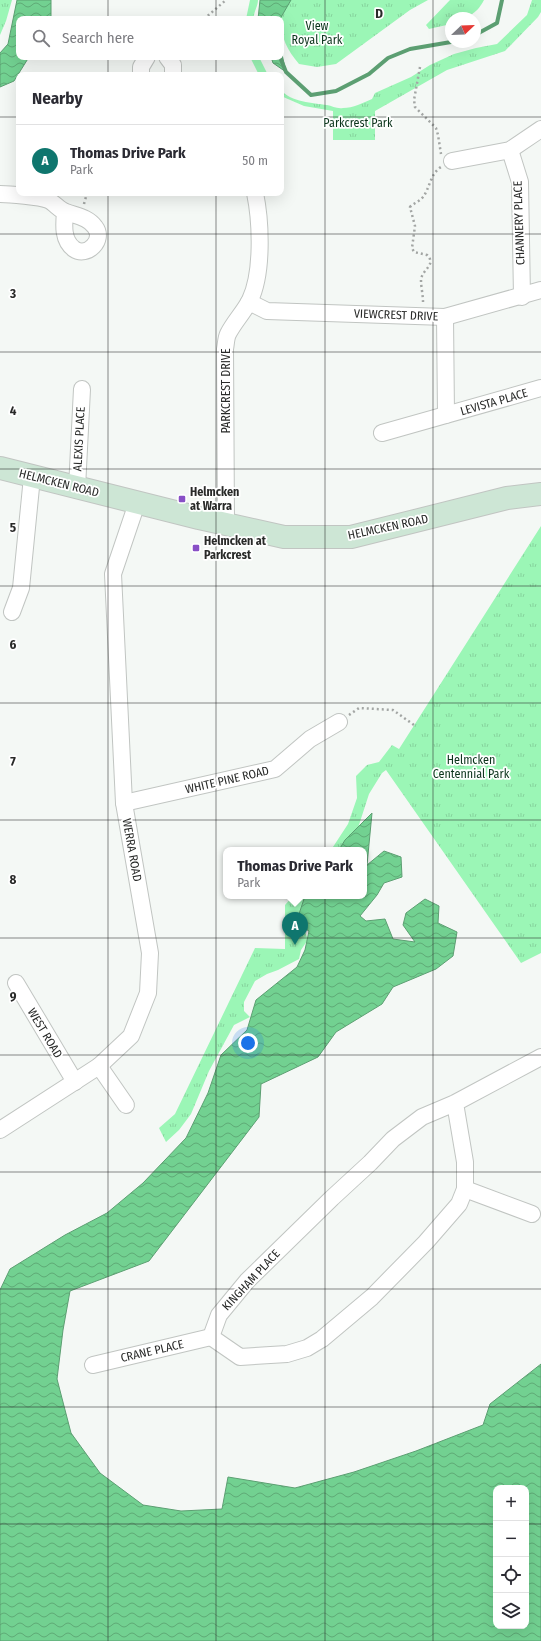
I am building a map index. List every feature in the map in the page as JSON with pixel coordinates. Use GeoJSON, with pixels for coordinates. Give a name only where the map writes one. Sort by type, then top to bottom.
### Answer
{"type":"FeatureCollection","features":[{"type":"Feature","properties":{"kind":"main road","name":"HELMCKEN ROAD"},"geometry":{"type":"LineString","coordinates":[[0,468],[137,503],[284,536],[351,537],[507,498],[541,494]]}},
{"type":"Feature","properties":{"kind":"street"},"geometry":{"type":"LineString","coordinates":[[141,72],[141,67],[145,60]]}},
{"type":"Feature","properties":{"kind":"street"},"geometry":{"type":"LineString","coordinates":[[169,60],[173,65],[173,72]]}},
{"type":"Feature","properties":{"kind":"street"},"geometry":{"type":"LineString","coordinates":[[452,161],[510,150],[541,129]]}},
{"type":"Feature","properties":{"kind":"street","name":"CHANNERY PLACE"},"geometry":{"type":"LineString","coordinates":[[510,150],[520,182],[522,297]]}},
{"type":"Feature","properties":{"kind":"street"},"geometry":{"type":"LineString","coordinates":[[0,194],[48,200],[65,212]]}},
{"type":"Feature","properties":{"kind":"street","name":"PARKCREST DRIVE"},"geometry":{"type":"LineString","coordinates":[[226,524],[226,349],[228,335],[249,302],[254,291],[258,269],[259,211],[256,196]]}},
{"type":"Feature","properties":{"kind":"street","name":"VIEWCREST DRIVE"},"geometry":{"type":"LineString","coordinates":[[249,302],[266,311],[445,316],[522,297],[541,290]]}},
{"type":"Feature","properties":{"kind":"street","name":"LEVISTA PLACE"},"geometry":{"type":"LineString","coordinates":[[445,316],[446,415]]}},
{"type":"Feature","properties":{"kind":"street","name":"LEVISTA PLACE"},"geometry":{"type":"LineString","coordinates":[[382,433],[541,388]]}},
{"type":"Feature","properties":{"kind":"street","name":"ALEXIS PLACE"},"geometry":{"type":"LineString","coordinates":[[77,488],[82,389]]}},
{"type":"Feature","properties":{"kind":"street"},"geometry":{"type":"LineString","coordinates":[[12,612],[21,588],[32,477]]}},
{"type":"Feature","properties":{"kind":"street","name":"WERRA ROAD"},"geometry":{"type":"LineString","coordinates":[[0,1130],[99,1066],[131,1036],[148,993],[150,953],[124,803],[113,574],[137,503]]}},
{"type":"Feature","properties":{"kind":"street","name":"WHITE PINE ROAD"},"geometry":{"type":"LineString","coordinates":[[124,803],[275,769],[310,739],[339,722]]}},
{"type":"Feature","properties":{"kind":"street","name":"WEST ROAD"},"geometry":{"type":"LineString","coordinates":[[16,983],[75,1082]]}},
{"type":"Feature","properties":{"kind":"street","name":"KINGHAM PLACE"},"geometry":{"type":"LineString","coordinates":[[211,1337],[219,1315],[248,1281],[393,1139],[422,1118],[455,1103],[541,1057]]}},
{"type":"Feature","properties":{"kind":"street"},"geometry":{"type":"LineString","coordinates":[[99,1066],[126,1105]]}},
{"type":"Feature","properties":{"kind":"street"},"geometry":{"type":"LineString","coordinates":[[211,1337],[240,1357],[287,1354],[307,1348],[322,1339],[372,1297],[426,1242],[459,1204],[465,1189],[465,1162],[455,1103]]}},
{"type":"Feature","properties":{"kind":"street"},"geometry":{"type":"LineString","coordinates":[[465,1189],[532,1214]]}},
{"type":"Feature","properties":{"kind":"street","name":"CRANE PLACE"},"geometry":{"type":"LineString","coordinates":[[93,1365],[211,1337]]}},
{"type":"Feature","properties":{"kind":"path"},"geometry":{"type":"LineString","coordinates":[[207,16],[226,0]]}},
{"type":"Feature","properties":{"kind":"path"},"geometry":{"type":"LineString","coordinates":[[420,67],[414,100],[415,107],[436,128],[442,158],[452,161]]}},
{"type":"Feature","properties":{"kind":"path"},"geometry":{"type":"LineString","coordinates":[[423,316],[421,278],[424,272],[430,267],[431,262],[430,257],[427,254],[414,252],[412,248],[415,226],[410,207],[424,196],[437,170],[452,161]]}},
{"type":"Feature","properties":{"kind":"path"},"geometry":{"type":"LineString","coordinates":[[339,722],[359,708],[393,710],[414,725]]}},
{"type":"Feature","properties":{"kind":"green space"},"geometry":{"type":"Polygon","coordinates":[[[0,0],[12,0],[0,35],[0,0]]]}},
{"type":"Feature","properties":{"kind":"green space"},"geometry":{"type":"Polygon","coordinates":[[[250,0],[258,0],[254,16],[247,16],[250,0]]]}},
{"type":"Feature","properties":{"kind":"green space","name":"View Royal Park"},"geometry":{"type":"Polygon","coordinates":[[[287,0],[428,0],[410,10],[336,64],[317,67],[299,64],[291,54],[284,38],[284,16],[281,16],[283,4],[287,0]]]}},
{"type":"Feature","properties":{"kind":"green space"},"geometry":{"type":"Polygon","coordinates":[[[450,0],[484,0],[475,12],[445,12],[445,25],[429,29],[426,25],[450,0]]]}},
{"type":"Feature","properties":{"kind":"green space","name":"Parkcrest Park"},"geometry":{"type":"Polygon","coordinates":[[[532,0],[541,0],[541,12],[538,17],[505,51],[447,70],[375,111],[375,140],[333,140],[333,111],[304,106],[284,97],[284,93],[290,97],[309,103],[347,108],[372,99],[375,93],[411,77],[430,65],[454,54],[497,44],[527,15],[532,0]]]}},
{"type":"Feature","properties":{"kind":"green space"},"geometry":{"type":"Polygon","coordinates":[[[252,60],[260,60],[266,72],[258,72],[252,60]]]}},
{"type":"Feature","properties":{"kind":"green space","name":"Helmcken Centennial Park"},"geometry":{"type":"Polygon","coordinates":[[[541,526],[541,953],[521,963],[386,770],[382,773],[369,794],[358,828],[346,847],[333,847],[348,824],[357,798],[356,776],[367,765],[379,762],[392,745],[399,749],[541,526]]]}},
{"type":"Feature","properties":{"kind":"green space"},"geometry":{"type":"Polygon","coordinates":[[[290,899],[308,899],[303,926],[307,941],[301,950],[299,959],[255,981],[244,1002],[244,1011],[250,1017],[234,1025],[209,1071],[191,1114],[179,1130],[166,1142],[159,1128],[175,1114],[255,948],[285,949],[285,905],[290,899]]]}},
{"type":"Feature","properties":{"kind":"water"},"geometry":{"type":"Polygon","coordinates":[[[17,0],[51,0],[51,16],[16,16],[16,60],[27,60],[20,72],[16,72],[16,78],[14,81],[0,87],[0,53],[8,44],[17,0]]]}},
{"type":"Feature","properties":{"kind":"water"},"geometry":{"type":"Polygon","coordinates":[[[260,0],[291,0],[282,16],[258,16],[260,0]]]}},
{"type":"Feature","properties":{"kind":"water"},"geometry":{"type":"Polygon","coordinates":[[[272,60],[283,60],[286,72],[273,63],[272,60]]]}},
{"type":"Feature","properties":{"kind":"water"},"geometry":{"type":"Polygon","coordinates":[[[372,813],[367,865],[367,847],[341,847],[345,840],[372,813]]]}},
{"type":"Feature","properties":{"kind":"water"},"geometry":{"type":"Polygon","coordinates":[[[384,851],[401,857],[402,877],[384,883],[377,895],[360,916],[366,921],[385,919],[393,939],[415,942],[403,925],[406,913],[425,899],[439,906],[438,923],[457,932],[453,956],[436,969],[393,987],[382,1004],[336,1032],[318,1057],[261,1084],[259,1117],[149,1261],[70,1291],[63,1330],[57,1379],[71,1433],[100,1473],[143,1505],[181,1511],[222,1509],[228,1477],[295,1488],[354,1472],[416,1451],[483,1425],[490,1404],[541,1364],[541,1641],[0,1641],[0,1290],[10,1269],[65,1235],[107,1213],[143,1183],[186,1138],[208,1093],[221,1055],[247,1030],[256,1000],[297,967],[305,950],[309,931],[296,923],[304,899],[367,899],[367,865],[384,851]]]}},
{"type":"Feature","properties":{"kind":"waterway"},"geometry":{"type":"LineString","coordinates":[[481,32],[497,23],[502,0]]}},
{"type":"Feature","properties":{"kind":"waterway"},"geometry":{"type":"LineString","coordinates":[[281,60],[286,72],[311,95],[336,91],[369,74],[388,58],[410,49],[445,43]]}},
{"type":"Feature","properties":{"kind":"place","name":"Helmcken at Warra"},"geometry":{"type":"Point","coordinates":[182,499]}},
{"type":"Feature","properties":{"kind":"place","name":"Helmcken at Parkcrest"},"geometry":{"type":"Point","coordinates":[196,548]}},
{"type":"Feature","properties":{"kind":"place","name":"Thomas Drive Park"},"geometry":{"type":"Point","coordinates":[295,945]}}]}
